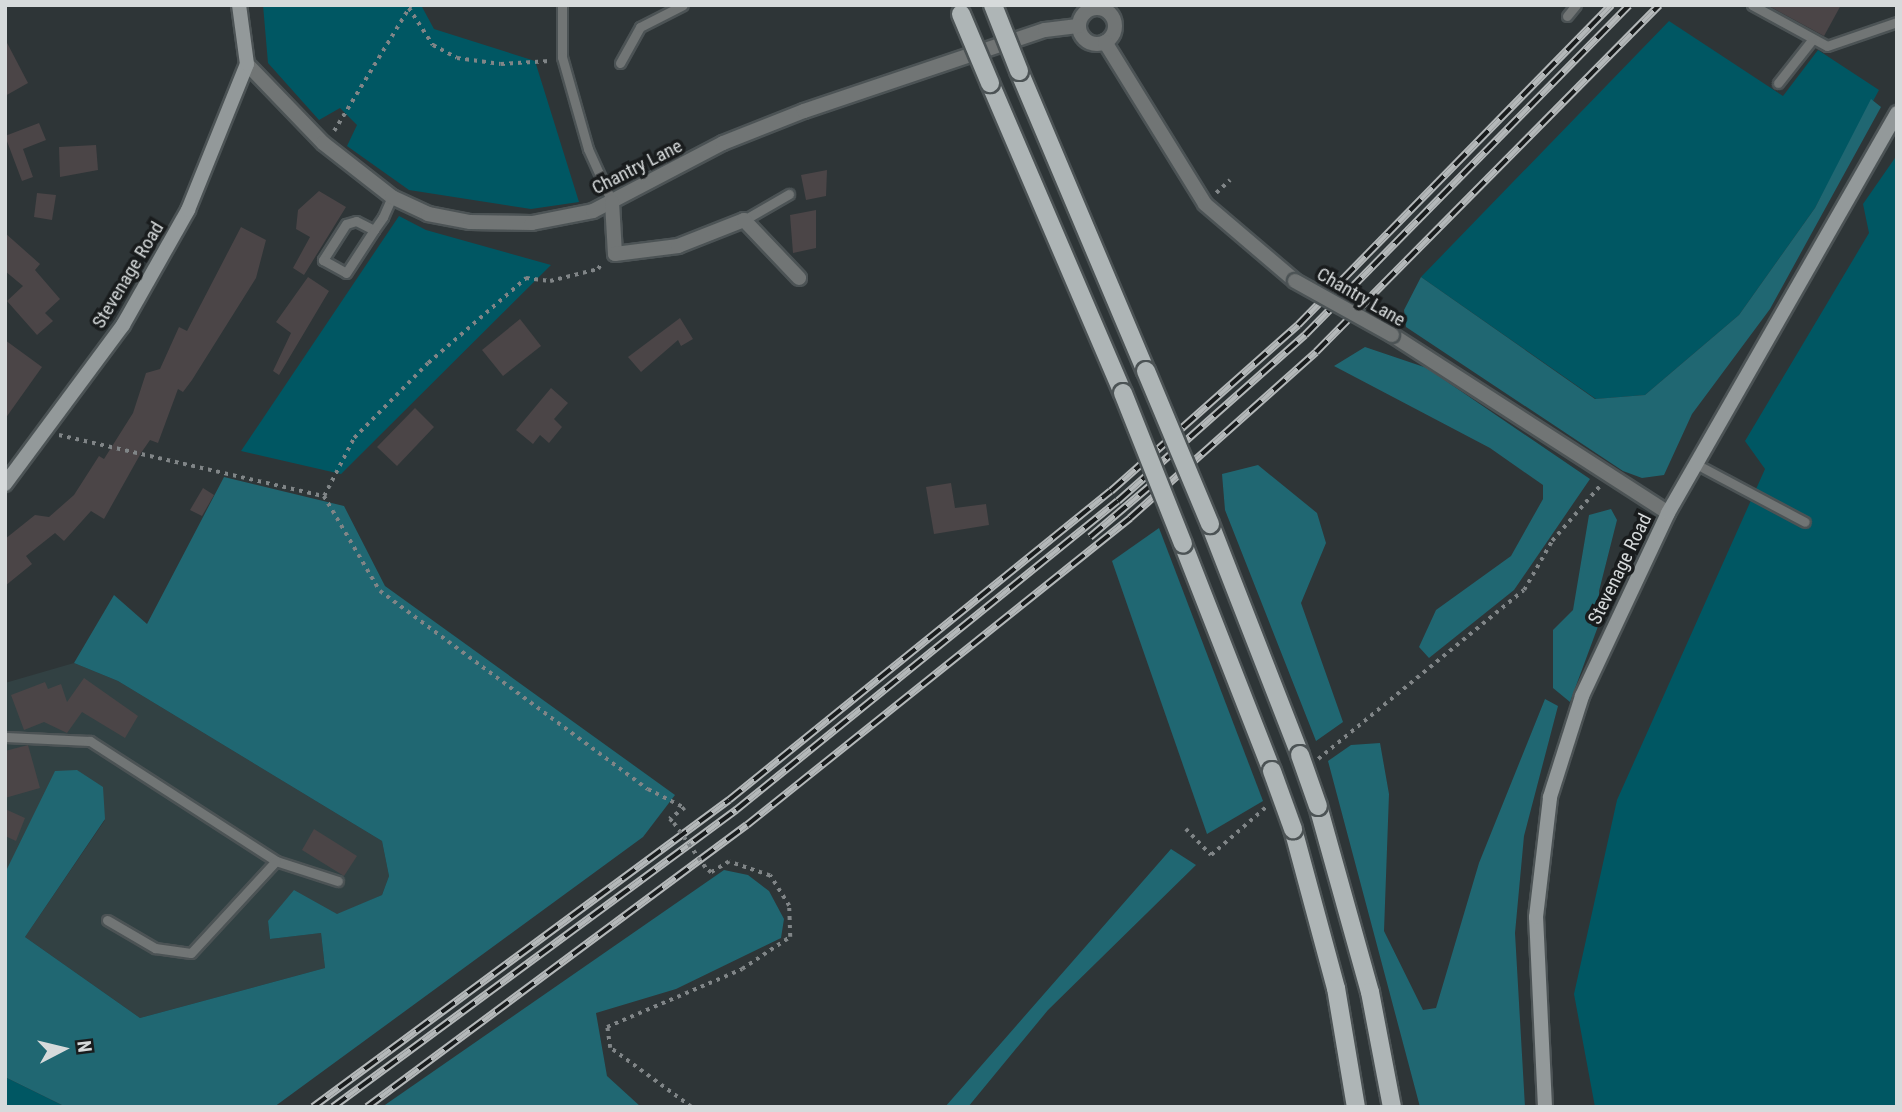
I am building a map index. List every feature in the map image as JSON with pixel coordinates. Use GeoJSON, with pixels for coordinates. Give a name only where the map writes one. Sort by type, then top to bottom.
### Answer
{"type":"FeatureCollection","features":[{"type":"Feature","properties":{"kind":"main road"},"geometry":{"type":"LineString","coordinates":[[993,5],[1306,760],[1370,992],[1392,1107]]}},
{"type":"Feature","properties":{"kind":"main road"},"geometry":{"type":"LineString","coordinates":[[959,10],[1123,393],[1272,771],[1293,830],[1336,988],[1356,1107]]}},
{"type":"Feature","properties":{"kind":"street"},"geometry":{"type":"LineString","coordinates":[[239,5],[247,64]]}},
{"type":"Feature","properties":{"kind":"street"},"geometry":{"type":"LineString","coordinates":[[1107,7],[1115,23],[1105,42],[1087,41],[1078,26],[1088,10],[1107,7]]}},
{"type":"Feature","properties":{"kind":"street","name":"Chantry Lane"},"geometry":{"type":"LineString","coordinates":[[247,64],[323,144],[392,197],[428,214],[470,222],[533,223],[612,202],[723,143],[804,111],[1045,30],[1078,26]]}},
{"type":"Feature","properties":{"kind":"street","name":"Chantry Lane"},"geometry":{"type":"LineString","coordinates":[[1105,42],[1205,204],[1295,281],[1392,335],[1668,513]]}},
{"type":"Feature","properties":{"kind":"street","name":"Stevenage Road"},"geometry":{"type":"LineString","coordinates":[[5,484],[47,432],[151,280],[219,144],[247,64]]}},
{"type":"Feature","properties":{"kind":"street","name":"Stevenage Road"},"geometry":{"type":"LineString","coordinates":[[1545,1107],[1547,1090],[1536,917],[1550,797],[1581,696],[1668,513],[1897,113]]}},
{"type":"Feature","properties":{"kind":"street"},"geometry":{"type":"LineString","coordinates":[[612,202],[615,254],[678,246],[744,220],[799,278]]}},
{"type":"Feature","properties":{"kind":"street","name":"Stevenage Road"},"geometry":{"type":"LineString","coordinates":[[1547,1090],[1553,1107]]}},
{"type":"Feature","properties":{"kind":"lane"},"geometry":{"type":"LineString","coordinates":[[562,5],[562,57],[588,149],[612,202]]}},
{"type":"Feature","properties":{"kind":"lane"},"geometry":{"type":"LineString","coordinates":[[620,63],[640,27],[683,5]]}},
{"type":"Feature","properties":{"kind":"lane"},"geometry":{"type":"LineString","coordinates":[[1567,16],[1576,5]]}},
{"type":"Feature","properties":{"kind":"lane"},"geometry":{"type":"LineString","coordinates":[[1752,5],[1812,40],[1838,46],[1897,22]]}},
{"type":"Feature","properties":{"kind":"lane"},"geometry":{"type":"LineString","coordinates":[[1778,83],[1812,40]]}},
{"type":"Feature","properties":{"kind":"lane"},"geometry":{"type":"LineString","coordinates":[[744,220],[789,194]]}},
{"type":"Feature","properties":{"kind":"lane"},"geometry":{"type":"LineString","coordinates":[[374,230],[356,221],[345,224],[323,260],[346,273],[374,230],[392,197]]}},
{"type":"Feature","properties":{"kind":"lane"},"geometry":{"type":"LineString","coordinates":[[1696,464],[1805,522]]}},
{"type":"Feature","properties":{"kind":"lane"},"geometry":{"type":"LineString","coordinates":[[5,737],[90,741],[276,861],[338,881]]}},
{"type":"Feature","properties":{"kind":"lane"},"geometry":{"type":"LineString","coordinates":[[107,920],[155,948],[191,953],[276,861]]}},
{"type":"Feature","properties":{"kind":"path"},"geometry":{"type":"LineString","coordinates":[[323,144],[348,116],[410,7],[433,45],[457,58],[537,65],[562,57]]}},
{"type":"Feature","properties":{"kind":"path"},"geometry":{"type":"LineString","coordinates":[[324,496],[354,438],[428,363],[526,278],[550,281],[598,269]]}},
{"type":"Feature","properties":{"kind":"path"},"geometry":{"type":"LineString","coordinates":[[47,432],[324,496],[380,591],[594,751],[685,808],[670,819],[711,873],[729,862],[769,876],[789,906],[790,937],[742,969],[607,1027],[611,1048],[691,1107]]}},
{"type":"Feature","properties":{"kind":"path"},"geometry":{"type":"LineString","coordinates":[[1306,760],[1524,590],[1552,541],[1607,474]]}},
{"type":"Feature","properties":{"kind":"path"},"geometry":{"type":"LineString","coordinates":[[1186,829],[1211,855],[1271,802]]}},
{"type":"Feature","properties":{"kind":"shaded area"},"geometry":{"type":"Polygon","coordinates":[[[263,5],[421,5],[434,29],[535,61],[579,202],[531,209],[409,190],[347,146],[357,125],[340,108],[319,120],[268,63],[263,5]]]}},
{"type":"Feature","properties":{"kind":"shaded area"},"geometry":{"type":"Polygon","coordinates":[[[1669,21],[1783,96],[1818,50],[1879,90],[1815,208],[1739,315],[1645,395],[1596,399],[1421,277],[1669,21]]]}},
{"type":"Feature","properties":{"kind":"shaded area"},"geometry":{"type":"Polygon","coordinates":[[[1871,99],[1881,107],[1770,309],[1692,414],[1664,475],[1642,478],[1623,471],[1406,327],[1404,310],[1421,277],[1595,399],[1645,395],[1739,315],[1815,208],[1871,99]]]}},
{"type":"Feature","properties":{"kind":"shaded area"},"geometry":{"type":"Polygon","coordinates":[[[1897,155],[1897,1107],[1595,1107],[1574,994],[1617,800],[1765,469],[1745,441],[1869,233],[1863,204],[1897,155]]]}},
{"type":"Feature","properties":{"kind":"shaded area"},"geometry":{"type":"Polygon","coordinates":[[[399,216],[426,230],[551,265],[341,474],[241,451],[399,216]]]}},
{"type":"Feature","properties":{"kind":"shaded area"},"geometry":{"type":"Polygon","coordinates":[[[1365,347],[1427,368],[1590,479],[1514,590],[1429,658],[1419,647],[1436,610],[1511,556],[1543,499],[1543,485],[1490,448],[1334,366],[1365,347]]]}},
{"type":"Feature","properties":{"kind":"shaded area"},"geometry":{"type":"Polygon","coordinates":[[[1258,465],[1317,513],[1326,543],[1301,603],[1343,722],[1316,741],[1225,510],[1222,474],[1258,465]]]}},
{"type":"Feature","properties":{"kind":"shaded area"},"geometry":{"type":"Polygon","coordinates":[[[224,477],[344,506],[385,586],[675,795],[643,837],[274,1107],[66,1107],[5,1077],[5,873],[55,771],[77,770],[103,787],[105,819],[25,937],[140,1018],[325,968],[321,933],[270,939],[268,921],[294,890],[337,914],[382,895],[389,876],[382,841],[118,681],[74,663],[114,595],[147,624],[224,477]]]}},
{"type":"Feature","properties":{"kind":"shaded area"},"geometry":{"type":"Polygon","coordinates":[[[1611,509],[1617,520],[1599,591],[1600,621],[1570,702],[1553,688],[1553,630],[1573,610],[1589,515],[1611,509]]]}},
{"type":"Feature","properties":{"kind":"shaded area"},"geometry":{"type":"Polygon","coordinates":[[[1159,528],[1263,801],[1207,834],[1112,561],[1159,528]]]}},
{"type":"Feature","properties":{"kind":"shaded area"},"geometry":{"type":"Polygon","coordinates":[[[74,663],[118,681],[382,841],[389,876],[382,895],[337,915],[268,921],[270,939],[321,933],[325,968],[140,1018],[25,937],[105,820],[5,872],[5,683],[74,663]]]}},
{"type":"Feature","properties":{"kind":"shaded area"},"geometry":{"type":"Polygon","coordinates":[[[1545,699],[1558,706],[1524,836],[1515,933],[1525,1107],[1420,1107],[1328,761],[1351,745],[1380,743],[1389,794],[1384,931],[1423,1010],[1436,1008],[1479,863],[1545,699]]]}},
{"type":"Feature","properties":{"kind":"shaded area"},"geometry":{"type":"Polygon","coordinates":[[[1171,849],[1196,865],[1048,1010],[968,1107],[945,1107],[1171,849]]]}},
{"type":"Feature","properties":{"kind":"shaded area"},"geometry":{"type":"Polygon","coordinates":[[[724,870],[748,875],[769,891],[784,919],[781,938],[676,989],[596,1013],[607,1076],[641,1107],[382,1107],[724,870]]]}},
{"type":"Feature","properties":{"kind":"shaded area"},"geometry":{"type":"Polygon","coordinates":[[[5,1077],[66,1107],[5,1107],[5,1077]]]}},
{"type":"Feature","properties":{"kind":"building"},"geometry":{"type":"Polygon","coordinates":[[[1767,5],[1841,5],[1824,36],[1767,5]]]}},
{"type":"Feature","properties":{"kind":"building"},"geometry":{"type":"Polygon","coordinates":[[[5,39],[28,83],[5,96],[5,39]]]}},
{"type":"Feature","properties":{"kind":"building"},"geometry":{"type":"Polygon","coordinates":[[[39,123],[46,140],[23,149],[33,177],[22,181],[5,136],[39,123]]]}},
{"type":"Feature","properties":{"kind":"building"},"geometry":{"type":"Polygon","coordinates":[[[96,145],[98,170],[60,177],[59,147],[96,145]]]}},
{"type":"Feature","properties":{"kind":"building"},"geometry":{"type":"Polygon","coordinates":[[[827,170],[826,196],[806,200],[801,175],[827,170]]]}},
{"type":"Feature","properties":{"kind":"building"},"geometry":{"type":"Polygon","coordinates":[[[319,191],[346,207],[304,275],[293,268],[310,237],[296,229],[298,210],[319,191]]]}},
{"type":"Feature","properties":{"kind":"building"},"geometry":{"type":"Polygon","coordinates":[[[37,193],[56,195],[52,220],[34,217],[37,193]]]}},
{"type":"Feature","properties":{"kind":"building"},"geometry":{"type":"Polygon","coordinates":[[[816,210],[816,248],[793,253],[790,215],[816,210]]]}},
{"type":"Feature","properties":{"kind":"building"},"geometry":{"type":"Polygon","coordinates":[[[241,227],[266,240],[256,278],[192,380],[183,392],[178,389],[158,443],[150,440],[104,519],[91,511],[64,541],[55,533],[26,556],[32,564],[5,586],[5,539],[35,515],[49,517],[74,495],[99,456],[104,459],[133,413],[146,373],[160,369],[179,327],[187,331],[241,227]]]}},
{"type":"Feature","properties":{"kind":"building"},"geometry":{"type":"Polygon","coordinates":[[[5,233],[40,264],[35,270],[60,299],[45,313],[53,321],[37,335],[7,301],[23,286],[5,271],[5,233]]]}},
{"type":"Feature","properties":{"kind":"building"},"geometry":{"type":"Polygon","coordinates":[[[308,277],[329,291],[279,375],[273,371],[291,333],[276,322],[308,277]]]}},
{"type":"Feature","properties":{"kind":"building"},"geometry":{"type":"Polygon","coordinates":[[[680,318],[693,339],[681,346],[678,340],[641,372],[628,357],[680,318]]]}},
{"type":"Feature","properties":{"kind":"building"},"geometry":{"type":"Polygon","coordinates":[[[520,319],[541,346],[503,376],[482,350],[520,319]]]}},
{"type":"Feature","properties":{"kind":"building"},"geometry":{"type":"Polygon","coordinates":[[[5,340],[42,367],[5,419],[5,340]]]}},
{"type":"Feature","properties":{"kind":"building"},"geometry":{"type":"Polygon","coordinates":[[[551,388],[568,403],[554,419],[562,427],[549,443],[540,435],[533,444],[516,430],[551,388]]]}},
{"type":"Feature","properties":{"kind":"building"},"geometry":{"type":"Polygon","coordinates":[[[415,408],[434,427],[397,466],[377,447],[415,408]]]}},
{"type":"Feature","properties":{"kind":"building"},"geometry":{"type":"Polygon","coordinates":[[[951,483],[955,508],[986,504],[989,525],[934,534],[926,487],[951,483]]]}},
{"type":"Feature","properties":{"kind":"building"},"geometry":{"type":"Polygon","coordinates":[[[203,488],[214,495],[202,516],[190,510],[203,488]]]}},
{"type":"Feature","properties":{"kind":"building"},"geometry":{"type":"Polygon","coordinates":[[[84,678],[138,716],[125,738],[82,712],[67,733],[44,722],[24,730],[11,695],[45,682],[48,689],[61,684],[67,702],[84,678]]]}},
{"type":"Feature","properties":{"kind":"building"},"geometry":{"type":"Polygon","coordinates":[[[28,745],[40,788],[5,798],[5,751],[28,745]]]}},
{"type":"Feature","properties":{"kind":"building"},"geometry":{"type":"Polygon","coordinates":[[[5,809],[25,818],[16,841],[5,836],[5,809]]]}},
{"type":"Feature","properties":{"kind":"building"},"geometry":{"type":"Polygon","coordinates":[[[314,829],[357,856],[344,876],[302,850],[314,829]]]}},
{"type":"Feature","properties":{"kind":"railway"},"geometry":{"type":"LineString","coordinates":[[313,1107],[729,800],[1111,491],[1298,325],[1611,5]]}},
{"type":"Feature","properties":{"kind":"railway"},"geometry":{"type":"LineString","coordinates":[[333,1107],[736,810],[1118,501],[1305,335],[1629,5]]}},
{"type":"Feature","properties":{"kind":"railway"},"geometry":{"type":"LineString","coordinates":[[367,1107],[747,825],[1130,518],[1316,352],[1659,5]]}},
{"type":"Feature","properties":{"kind":"railway"},"geometry":{"type":"LineString","coordinates":[[1090,537],[1151,485]]}}]}
